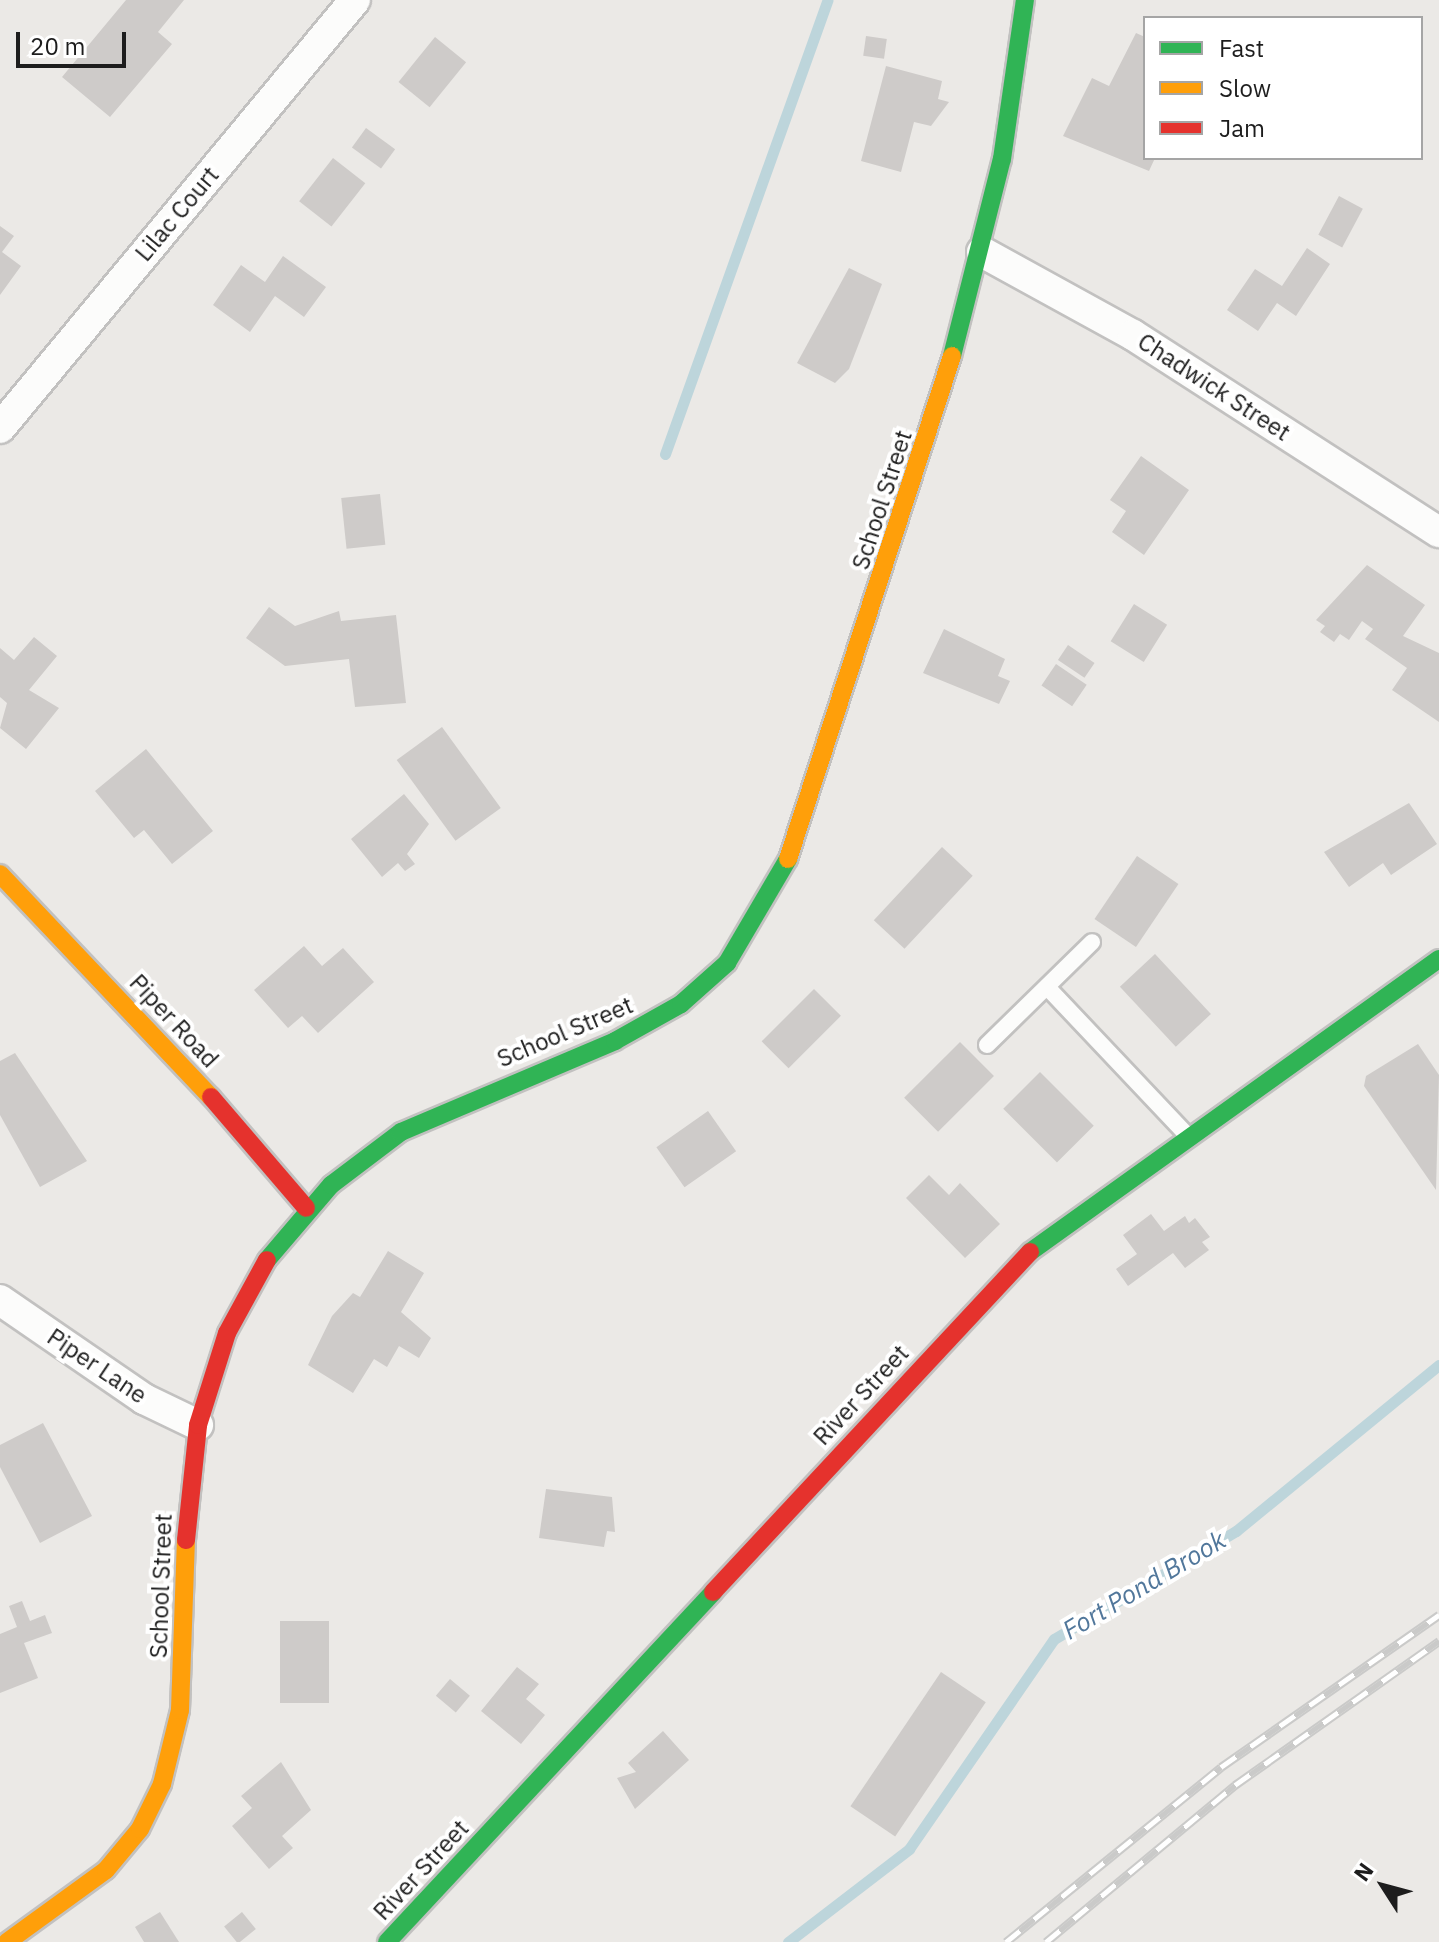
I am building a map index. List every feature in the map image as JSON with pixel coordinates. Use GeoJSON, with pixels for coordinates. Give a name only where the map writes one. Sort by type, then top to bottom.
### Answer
{"type":"FeatureCollection","features":[{"type":"Feature","properties":{"kind":"street","name":"Lilac Court"},"geometry":{"type":"LineString","coordinates":[[0,428],[355,0]]}},
{"type":"Feature","properties":{"kind":"street","name":"School Street"},"geometry":{"type":"LineString","coordinates":[[7,1942],[116,1860],[167,1772],[180,1710],[187,1505],[198,1425],[243,1297],[306,1208],[370,1153],[432,1115],[667,1013],[717,974],[746,938],[808,813],[982,252],[1025,0]]}},
{"type":"Feature","properties":{"kind":"street","name":"Chadwick Street"},"geometry":{"type":"LineString","coordinates":[[982,252],[1133,335],[1439,532]]}},
{"type":"Feature","properties":{"kind":"street","name":"Piper Road"},"geometry":{"type":"LineString","coordinates":[[0,874],[212,1097],[306,1208]]}},
{"type":"Feature","properties":{"kind":"street","name":"River Street"},"geometry":{"type":"LineString","coordinates":[[387,1942],[1001,1280],[1063,1222],[1439,959]]}},
{"type":"Feature","properties":{"kind":"street","name":"Piper Lane"},"geometry":{"type":"LineString","coordinates":[[0,1300],[144,1399],[198,1425]]}},
{"type":"Feature","properties":{"kind":"lane"},"geometry":{"type":"LineString","coordinates":[[987,1045],[1092,942]]}},
{"type":"Feature","properties":{"kind":"lane"},"geometry":{"type":"LineString","coordinates":[[1047,987],[1186,1134]]}},
{"type":"Feature","properties":{"kind":"building"},"geometry":{"type":"Polygon","coordinates":[[[126,0],[184,0],[158,32],[172,44],[110,117],[62,77],[126,0]]]}},
{"type":"Feature","properties":{"kind":"building"},"geometry":{"type":"Polygon","coordinates":[[[1136,33],[1143,36],[1143,160],[1154,160],[1149,171],[1063,136],[1092,78],[1109,86],[1136,33]]]}},
{"type":"Feature","properties":{"kind":"building"},"geometry":{"type":"Polygon","coordinates":[[[866,36],[887,39],[884,59],[863,56],[866,36]]]}},
{"type":"Feature","properties":{"kind":"building"},"geometry":{"type":"Polygon","coordinates":[[[435,37],[466,62],[430,107],[398,82],[435,37]]]}},
{"type":"Feature","properties":{"kind":"building"},"geometry":{"type":"Polygon","coordinates":[[[886,66],[942,81],[938,99],[949,102],[931,126],[914,122],[901,172],[861,161],[886,66]]]}},
{"type":"Feature","properties":{"kind":"building"},"geometry":{"type":"Polygon","coordinates":[[[366,128],[395,149],[381,169],[352,147],[366,128]]]}},
{"type":"Feature","properties":{"kind":"building"},"geometry":{"type":"Polygon","coordinates":[[[333,158],[365,183],[331,227],[299,201],[333,158]]]}},
{"type":"Feature","properties":{"kind":"building"},"geometry":{"type":"Polygon","coordinates":[[[1339,196],[1363,209],[1342,248],[1318,235],[1339,196]]]}},
{"type":"Feature","properties":{"kind":"building"},"geometry":{"type":"Polygon","coordinates":[[[0,226],[14,236],[2,252],[21,266],[0,295],[0,226]]]}},
{"type":"Feature","properties":{"kind":"building"},"geometry":{"type":"Polygon","coordinates":[[[1307,248],[1330,264],[1296,316],[1277,303],[1258,331],[1227,310],[1255,269],[1282,286],[1307,248]]]}},
{"type":"Feature","properties":{"kind":"building"},"geometry":{"type":"Polygon","coordinates":[[[283,256],[326,287],[304,317],[275,296],[250,332],[213,305],[241,265],[265,282],[283,256]]]}},
{"type":"Feature","properties":{"kind":"building"},"geometry":{"type":"Polygon","coordinates":[[[849,268],[882,284],[849,369],[835,383],[797,363],[849,268]]]}},
{"type":"Feature","properties":{"kind":"building"},"geometry":{"type":"Polygon","coordinates":[[[1141,456],[1189,490],[1144,555],[1112,532],[1126,511],[1110,500],[1141,456]]]}},
{"type":"Feature","properties":{"kind":"building"},"geometry":{"type":"Polygon","coordinates":[[[380,494],[385,545],[347,549],[341,498],[380,494]]]}},
{"type":"Feature","properties":{"kind":"building"},"geometry":{"type":"Polygon","coordinates":[[[1367,565],[1425,605],[1403,636],[1439,653],[1439,722],[1392,690],[1407,668],[1365,639],[1373,629],[1362,621],[1349,640],[1340,634],[1334,642],[1320,632],[1325,626],[1316,620],[1367,565]]]}},
{"type":"Feature","properties":{"kind":"building"},"geometry":{"type":"Polygon","coordinates":[[[1134,604],[1167,625],[1144,662],[1111,641],[1134,604]]]}},
{"type":"Feature","properties":{"kind":"building"},"geometry":{"type":"Polygon","coordinates":[[[269,607],[295,626],[339,611],[341,621],[396,615],[406,703],[355,707],[349,659],[285,666],[246,638],[269,607]]]}},
{"type":"Feature","properties":{"kind":"building"},"geometry":{"type":"Polygon","coordinates":[[[944,629],[1005,659],[998,676],[1010,681],[999,704],[923,673],[944,629]]]}},
{"type":"Feature","properties":{"kind":"building"},"geometry":{"type":"Polygon","coordinates":[[[34,637],[57,656],[29,690],[59,708],[26,749],[0,728],[7,703],[0,697],[0,648],[14,660],[34,637]]]}},
{"type":"Feature","properties":{"kind":"building"},"geometry":{"type":"Polygon","coordinates":[[[1068,645],[1095,663],[1084,678],[1058,660],[1068,645]]]}},
{"type":"Feature","properties":{"kind":"building"},"geometry":{"type":"Polygon","coordinates":[[[1056,664],[1087,685],[1072,706],[1041,686],[1056,664]]]}},
{"type":"Feature","properties":{"kind":"building"},"geometry":{"type":"Polygon","coordinates":[[[442,727],[501,808],[455,841],[397,760],[442,727]]]}},
{"type":"Feature","properties":{"kind":"building"},"geometry":{"type":"Polygon","coordinates":[[[146,749],[213,831],[172,864],[144,830],[134,838],[95,791],[146,749]]]}},
{"type":"Feature","properties":{"kind":"building"},"geometry":{"type":"Polygon","coordinates":[[[404,794],[429,824],[407,854],[415,864],[405,871],[398,863],[382,877],[351,839],[404,794]]]}},
{"type":"Feature","properties":{"kind":"building"},"geometry":{"type":"Polygon","coordinates":[[[1409,803],[1437,844],[1391,875],[1383,863],[1349,887],[1324,852],[1409,803]]]}},
{"type":"Feature","properties":{"kind":"building"},"geometry":{"type":"Polygon","coordinates":[[[942,847],[973,876],[905,949],[874,920],[942,847]]]}},
{"type":"Feature","properties":{"kind":"building"},"geometry":{"type":"Polygon","coordinates":[[[1137,856],[1178,884],[1136,947],[1095,919],[1137,856]]]}},
{"type":"Feature","properties":{"kind":"building"},"geometry":{"type":"Polygon","coordinates":[[[304,946],[322,966],[343,948],[374,982],[318,1033],[302,1016],[288,1028],[254,990],[304,946]]]}},
{"type":"Feature","properties":{"kind":"building"},"geometry":{"type":"Polygon","coordinates":[[[1155,954],[1211,1014],[1176,1047],[1120,987],[1155,954]]]}},
{"type":"Feature","properties":{"kind":"building"},"geometry":{"type":"Polygon","coordinates":[[[814,989],[841,1016],[789,1068],[762,1041],[814,989]]]}},
{"type":"Feature","properties":{"kind":"building"},"geometry":{"type":"Polygon","coordinates":[[[960,1042],[994,1076],[938,1132],[904,1098],[960,1042]]]}},
{"type":"Feature","properties":{"kind":"building"},"geometry":{"type":"Polygon","coordinates":[[[1418,1044],[1439,1075],[1436,1190],[1364,1086],[1366,1076],[1418,1044]]]}},
{"type":"Feature","properties":{"kind":"building"},"geometry":{"type":"Polygon","coordinates":[[[15,1053],[87,1161],[40,1187],[0,1115],[0,1061],[15,1053]]]}},
{"type":"Feature","properties":{"kind":"building"},"geometry":{"type":"Polygon","coordinates":[[[1040,1072],[1094,1126],[1057,1163],[1003,1109],[1040,1072]]]}},
{"type":"Feature","properties":{"kind":"building"},"geometry":{"type":"Polygon","coordinates":[[[708,1111],[736,1151],[684,1187],[656,1147],[708,1111]]]}},
{"type":"Feature","properties":{"kind":"building"},"geometry":{"type":"Polygon","coordinates":[[[929,1175],[949,1195],[960,1183],[1000,1224],[965,1258],[906,1198],[929,1175]]]}},
{"type":"Feature","properties":{"kind":"building"},"geometry":{"type":"Polygon","coordinates":[[[1151,1214],[1164,1231],[1185,1216],[1189,1223],[1195,1218],[1210,1237],[1202,1242],[1209,1250],[1185,1268],[1173,1253],[1128,1286],[1116,1269],[1137,1254],[1123,1235],[1151,1214]]]}},
{"type":"Feature","properties":{"kind":"building"},"geometry":{"type":"Polygon","coordinates":[[[388,1251],[424,1273],[401,1312],[431,1338],[419,1358],[399,1346],[387,1367],[374,1359],[353,1393],[308,1365],[332,1316],[353,1293],[360,1297],[388,1251]]]}},
{"type":"Feature","properties":{"kind":"building"},"geometry":{"type":"Polygon","coordinates":[[[43,1423],[92,1516],[40,1543],[0,1467],[0,1445],[43,1423]]]}},
{"type":"Feature","properties":{"kind":"building"},"geometry":{"type":"Polygon","coordinates":[[[546,1489],[612,1497],[615,1532],[607,1531],[604,1547],[539,1538],[546,1489]]]}},
{"type":"Feature","properties":{"kind":"building"},"geometry":{"type":"Polygon","coordinates":[[[22,1601],[30,1621],[45,1615],[52,1633],[24,1643],[38,1678],[0,1693],[0,1634],[17,1627],[9,1606],[22,1601]]]}},
{"type":"Feature","properties":{"kind":"building"},"geometry":{"type":"Polygon","coordinates":[[[280,1621],[329,1621],[329,1703],[280,1703],[280,1621]]]}},
{"type":"Feature","properties":{"kind":"building"},"geometry":{"type":"Polygon","coordinates":[[[517,1667],[539,1684],[526,1699],[545,1715],[521,1744],[481,1711],[517,1667]]]}},
{"type":"Feature","properties":{"kind":"building"},"geometry":{"type":"Polygon","coordinates":[[[941,1672],[986,1702],[895,1837],[850,1806],[941,1672]]]}},
{"type":"Feature","properties":{"kind":"building"},"geometry":{"type":"Polygon","coordinates":[[[450,1679],[470,1696],[456,1713],[436,1696],[450,1679]]]}},
{"type":"Feature","properties":{"kind":"building"},"geometry":{"type":"Polygon","coordinates":[[[663,1731],[689,1760],[635,1809],[617,1778],[636,1772],[628,1763],[663,1731]]]}},
{"type":"Feature","properties":{"kind":"building"},"geometry":{"type":"Polygon","coordinates":[[[281,1762],[311,1810],[282,1836],[293,1848],[269,1869],[232,1826],[252,1808],[241,1796],[281,1762]]]}},
{"type":"Feature","properties":{"kind":"building"},"geometry":{"type":"Polygon","coordinates":[[[160,1912],[179,1942],[144,1942],[135,1927],[160,1912]]]}},
{"type":"Feature","properties":{"kind":"building"},"geometry":{"type":"Polygon","coordinates":[[[242,1912],[256,1929],[237,1942],[224,1926],[242,1912]]]}},
{"type":"Feature","properties":{"kind":"waterway"},"geometry":{"type":"LineString","coordinates":[[665,454],[828,0]]}},
{"type":"Feature","properties":{"kind":"waterway","name":"Fort Pond Brook"},"geometry":{"type":"LineString","coordinates":[[788,1942],[909,1849],[1054,1639],[1236,1531],[1439,1365]]}},
{"type":"Feature","properties":{"kind":"railway"},"geometry":{"type":"LineString","coordinates":[[1006,1942],[1221,1767],[1439,1615]]}},
{"type":"Feature","properties":{"kind":"railway"},"geometry":{"type":"LineString","coordinates":[[1046,1942],[1235,1785],[1439,1641]]}},
{"type":"Feature","properties":{"kind":"traffic: fast"},"geometry":{"type":"LineString","coordinates":[[952,356],[1002,159],[1025,0]]}},
{"type":"Feature","properties":{"kind":"traffic: fast"},"geometry":{"type":"LineString","coordinates":[[267,1260],[331,1185],[401,1132],[615,1041],[681,1004],[727,963],[788,859]]}},
{"type":"Feature","properties":{"kind":"traffic: fast"},"geometry":{"type":"LineString","coordinates":[[1030,1252],[1439,959]]}},
{"type":"Feature","properties":{"kind":"traffic: fast"},"geometry":{"type":"LineString","coordinates":[[387,1942],[713,1592]]}},
{"type":"Feature","properties":{"kind":"traffic: slow"},"geometry":{"type":"LineString","coordinates":[[788,859],[952,356]]}},
{"type":"Feature","properties":{"kind":"traffic: slow"},"geometry":{"type":"LineString","coordinates":[[0,874],[211,1097]]}},
{"type":"Feature","properties":{"kind":"traffic: slow"},"geometry":{"type":"LineString","coordinates":[[7,1942],[106,1870],[140,1829],[162,1784],[180,1710],[186,1540]]}},
{"type":"Feature","properties":{"kind":"traffic: jam"},"geometry":{"type":"LineString","coordinates":[[211,1097],[306,1208]]}},
{"type":"Feature","properties":{"kind":"traffic: jam"},"geometry":{"type":"LineString","coordinates":[[713,1592],[1030,1252]]}},
{"type":"Feature","properties":{"kind":"traffic: jam"},"geometry":{"type":"LineString","coordinates":[[186,1540],[198,1425],[227,1333],[267,1260]]}}]}
